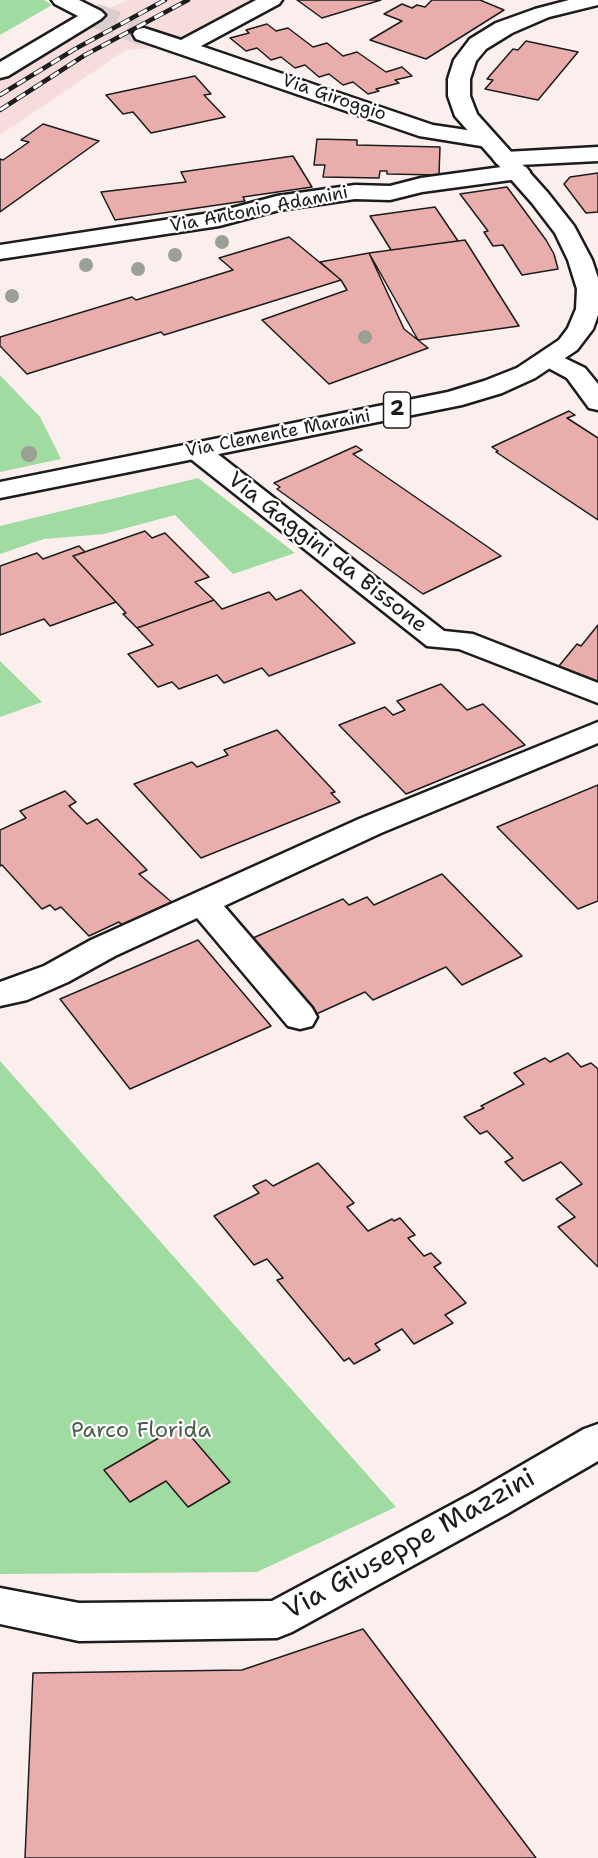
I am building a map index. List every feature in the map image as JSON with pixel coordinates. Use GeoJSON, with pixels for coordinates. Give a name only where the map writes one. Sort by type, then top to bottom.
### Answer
{"type":"FeatureCollection","features":[{"type":"Feature","properties":{"kind":"street"},"geometry":{"type":"LineString","coordinates":[[0,71],[94,15],[62,0]]}},
{"type":"Feature","properties":{"kind":"street"},"geometry":{"type":"LineString","coordinates":[[185,46],[272,0]]}},
{"type":"Feature","properties":{"kind":"street","name":"Via Clemente Maraini"},"geometry":{"type":"LineString","coordinates":[[0,490],[453,399],[493,387],[550,359],[568,345],[580,329],[588,309],[590,289],[580,260],[566,231],[512,166],[466,116],[459,96],[459,79],[465,60],[478,44],[504,28],[542,13],[594,0]]}},
{"type":"Feature","properties":{"kind":"street","name":"Via Giroggio"},"geometry":{"type":"LineString","coordinates":[[144,34],[185,46],[427,130],[451,136],[487,140]]}},
{"type":"Feature","properties":{"kind":"street","name":"Via Antonio Adamini"},"geometry":{"type":"LineString","coordinates":[[0,252],[191,224],[233,216],[277,203],[355,192],[390,192],[512,166],[598,154]]}},
{"type":"Feature","properties":{"kind":"street"},"geometry":{"type":"LineString","coordinates":[[550,359],[576,373],[596,395]]}},
{"type":"Feature","properties":{"kind":"street","name":"Via Gaggini da Bissone"},"geometry":{"type":"LineString","coordinates":[[196,450],[437,639],[463,640],[598,694]]}},
{"type":"Feature","properties":{"kind":"street"},"geometry":{"type":"LineString","coordinates":[[0,994],[15,991],[56,974],[103,948],[370,826],[598,732]]}},
{"type":"Feature","properties":{"kind":"street"},"geometry":{"type":"LineString","coordinates":[[203,903],[300,1017]]}},
{"type":"Feature","properties":{"kind":"street","name":"Via Giuseppe Mazzini"},"geometry":{"type":"LineString","coordinates":[[0,1606],[78,1622],[277,1619],[491,1503],[598,1441]]}},
{"type":"Feature","properties":{"kind":"shaded area"},"geometry":{"type":"Polygon","coordinates":[[[128,0],[272,0],[185,46],[126,50],[0,135],[0,71],[94,15],[128,0]]]}},
{"type":"Feature","properties":{"kind":"green space"},"geometry":{"type":"Polygon","coordinates":[[[0,0],[44,0],[52,5],[0,35],[0,0]]]}},
{"type":"Feature","properties":{"kind":"green space"},"geometry":{"type":"Polygon","coordinates":[[[0,375],[40,417],[61,459],[0,472],[0,375]]]}},
{"type":"Feature","properties":{"kind":"green space"},"geometry":{"type":"Polygon","coordinates":[[[198,478],[295,553],[233,574],[175,515],[104,534],[44,539],[0,554],[0,526],[198,478]]]}},
{"type":"Feature","properties":{"kind":"green space"},"geometry":{"type":"Polygon","coordinates":[[[0,661],[42,702],[0,717],[0,661]]]}},
{"type":"Feature","properties":{"kind":"green space","name":"Parco Florida"},"geometry":{"type":"Polygon","coordinates":[[[0,1061],[396,1507],[257,1572],[0,1574],[0,1061]]]}},
{"type":"Feature","properties":{"kind":"building"},"geometry":{"type":"Polygon","coordinates":[[[297,0],[381,0],[322,18],[297,0]]]}},
{"type":"Feature","properties":{"kind":"building"},"geometry":{"type":"Polygon","coordinates":[[[432,0],[480,0],[504,10],[426,59],[370,40],[402,21],[384,14],[402,4],[412,8],[417,5],[425,7],[432,0]]]}},
{"type":"Feature","properties":{"kind":"building"},"geometry":{"type":"Polygon","coordinates":[[[267,24],[276,31],[288,28],[313,47],[327,43],[343,56],[357,52],[386,72],[402,67],[412,76],[395,80],[399,83],[376,89],[379,91],[368,94],[353,82],[343,85],[329,74],[319,77],[305,65],[295,68],[281,57],[271,60],[257,48],[246,51],[230,38],[249,33],[246,30],[267,24]]]}},
{"type":"Feature","properties":{"kind":"building"},"geometry":{"type":"Polygon","coordinates":[[[526,41],[578,52],[538,100],[485,89],[493,80],[487,79],[513,49],[518,50],[526,41]]]}},
{"type":"Feature","properties":{"kind":"building"},"geometry":{"type":"Polygon","coordinates":[[[195,76],[211,94],[204,95],[225,117],[151,133],[133,112],[123,114],[106,95],[195,76]]]}},
{"type":"Feature","properties":{"kind":"building"},"geometry":{"type":"Polygon","coordinates":[[[43,124],[99,141],[0,212],[0,159],[3,160],[29,142],[21,140],[43,124]]]}},
{"type":"Feature","properties":{"kind":"building"},"geometry":{"type":"Polygon","coordinates":[[[317,139],[357,140],[357,145],[440,147],[439,175],[387,174],[387,171],[380,171],[379,178],[323,177],[325,165],[314,165],[317,139]]]}},
{"type":"Feature","properties":{"kind":"building"},"geometry":{"type":"Polygon","coordinates":[[[293,156],[312,187],[243,197],[245,201],[115,220],[101,192],[186,182],[181,172],[293,156]]]}},
{"type":"Feature","properties":{"kind":"building"},"geometry":{"type":"Polygon","coordinates":[[[598,173],[598,212],[586,213],[564,184],[570,177],[598,173]]]}},
{"type":"Feature","properties":{"kind":"building"},"geometry":{"type":"Polygon","coordinates":[[[507,187],[546,240],[554,254],[558,269],[522,275],[503,245],[493,246],[484,232],[488,231],[460,194],[507,187]]]}},
{"type":"Feature","properties":{"kind":"building"},"geometry":{"type":"Polygon","coordinates":[[[435,207],[458,241],[391,250],[370,216],[435,207]]]}},
{"type":"Feature","properties":{"kind":"building"},"geometry":{"type":"Polygon","coordinates":[[[289,237],[341,280],[164,335],[161,332],[27,374],[0,346],[0,337],[132,297],[136,300],[233,270],[219,258],[289,237]]]}},
{"type":"Feature","properties":{"kind":"building"},"geometry":{"type":"Polygon","coordinates":[[[465,240],[519,326],[418,340],[369,253],[465,240]]]}},
{"type":"Feature","properties":{"kind":"building"},"geometry":{"type":"Polygon","coordinates":[[[369,253],[404,329],[428,348],[329,384],[262,320],[347,290],[341,280],[320,262],[369,253]]]}},
{"type":"Feature","properties":{"kind":"building"},"geometry":{"type":"Polygon","coordinates":[[[569,411],[575,415],[567,418],[598,438],[598,520],[496,452],[498,451],[492,447],[569,411]]]}},
{"type":"Feature","properties":{"kind":"building"},"geometry":{"type":"Polygon","coordinates":[[[356,446],[362,450],[353,454],[501,556],[423,594],[277,489],[280,487],[274,483],[356,446]]]}},
{"type":"Feature","properties":{"kind":"building"},"geometry":{"type":"Polygon","coordinates":[[[145,531],[152,538],[165,533],[209,577],[195,582],[214,600],[137,628],[73,556],[145,531]]]}},
{"type":"Feature","properties":{"kind":"building"},"geometry":{"type":"Polygon","coordinates":[[[79,546],[85,552],[73,556],[116,602],[50,626],[44,619],[0,635],[0,566],[37,553],[43,559],[79,546]]]}},
{"type":"Feature","properties":{"kind":"building"},"geometry":{"type":"Polygon","coordinates":[[[301,590],[355,643],[269,676],[262,668],[224,683],[217,675],[179,689],[172,682],[158,687],[128,654],[153,645],[137,628],[214,600],[222,609],[269,592],[276,600],[301,590]]]}},
{"type":"Feature","properties":{"kind":"building"},"geometry":{"type":"Polygon","coordinates":[[[598,625],[598,685],[554,672],[577,644],[581,646],[598,625]]]}},
{"type":"Feature","properties":{"kind":"building"},"geometry":{"type":"Polygon","coordinates":[[[441,684],[467,710],[483,704],[525,745],[406,794],[339,725],[385,707],[393,715],[405,710],[397,701],[441,684]]]}},
{"type":"Feature","properties":{"kind":"building"},"geometry":{"type":"Polygon","coordinates":[[[277,730],[335,792],[331,793],[340,802],[201,858],[134,784],[192,762],[197,767],[228,755],[224,750],[277,730]]]}},
{"type":"Feature","properties":{"kind":"building"},"geometry":{"type":"Polygon","coordinates":[[[598,785],[598,901],[578,909],[497,827],[598,785]]]}},
{"type":"Feature","properties":{"kind":"building"},"geometry":{"type":"Polygon","coordinates":[[[65,791],[76,802],[69,806],[87,824],[97,819],[147,870],[139,874],[175,905],[126,929],[119,922],[89,936],[61,907],[55,910],[50,905],[42,909],[2,865],[0,866],[0,830],[26,818],[20,811],[65,791]]]}},
{"type":"Feature","properties":{"kind":"building"},"geometry":{"type":"Polygon","coordinates":[[[442,874],[522,956],[462,985],[446,967],[373,1000],[365,992],[312,1016],[246,941],[343,899],[349,905],[367,897],[374,905],[442,874]]]}},
{"type":"Feature","properties":{"kind":"building"},"geometry":{"type":"Polygon","coordinates":[[[198,940],[271,1026],[130,1089],[60,999],[198,940]]]}},
{"type":"Feature","properties":{"kind":"building"},"geometry":{"type":"Polygon","coordinates":[[[568,1053],[581,1067],[591,1063],[598,1069],[598,1267],[558,1227],[575,1217],[556,1199],[582,1184],[561,1162],[523,1181],[505,1162],[513,1158],[487,1131],[480,1134],[464,1117],[524,1084],[514,1073],[545,1058],[550,1062],[568,1053]]]}},
{"type":"Feature","properties":{"kind":"building"},"geometry":{"type":"Polygon","coordinates":[[[318,1163],[354,1203],[347,1207],[368,1231],[392,1219],[394,1221],[400,1218],[415,1235],[408,1238],[424,1256],[431,1253],[441,1263],[434,1267],[466,1303],[445,1315],[453,1323],[414,1344],[402,1329],[375,1344],[380,1350],[354,1364],[349,1358],[344,1361],[277,1280],[283,1278],[267,1259],[254,1265],[214,1216],[259,1193],[253,1186],[266,1180],[273,1186],[318,1163]]]}},
{"type":"Feature","properties":{"kind":"building"},"geometry":{"type":"Polygon","coordinates":[[[181,1425],[230,1482],[188,1507],[166,1481],[130,1502],[104,1470],[181,1425]]]}},
{"type":"Feature","properties":{"kind":"building"},"geometry":{"type":"Polygon","coordinates":[[[363,1629],[536,1858],[25,1858],[33,1673],[242,1670],[363,1629]]]}},
{"type":"Feature","properties":{"kind":"tunnel"},"geometry":{"type":"LineString","coordinates":[[94,15],[144,34]]}},
{"type":"Feature","properties":{"kind":"railway"},"geometry":{"type":"LineString","coordinates":[[0,95],[75,49],[165,0]]}},
{"type":"Feature","properties":{"kind":"railway"},"geometry":{"type":"LineString","coordinates":[[0,110],[85,55],[188,0]]}}]}
